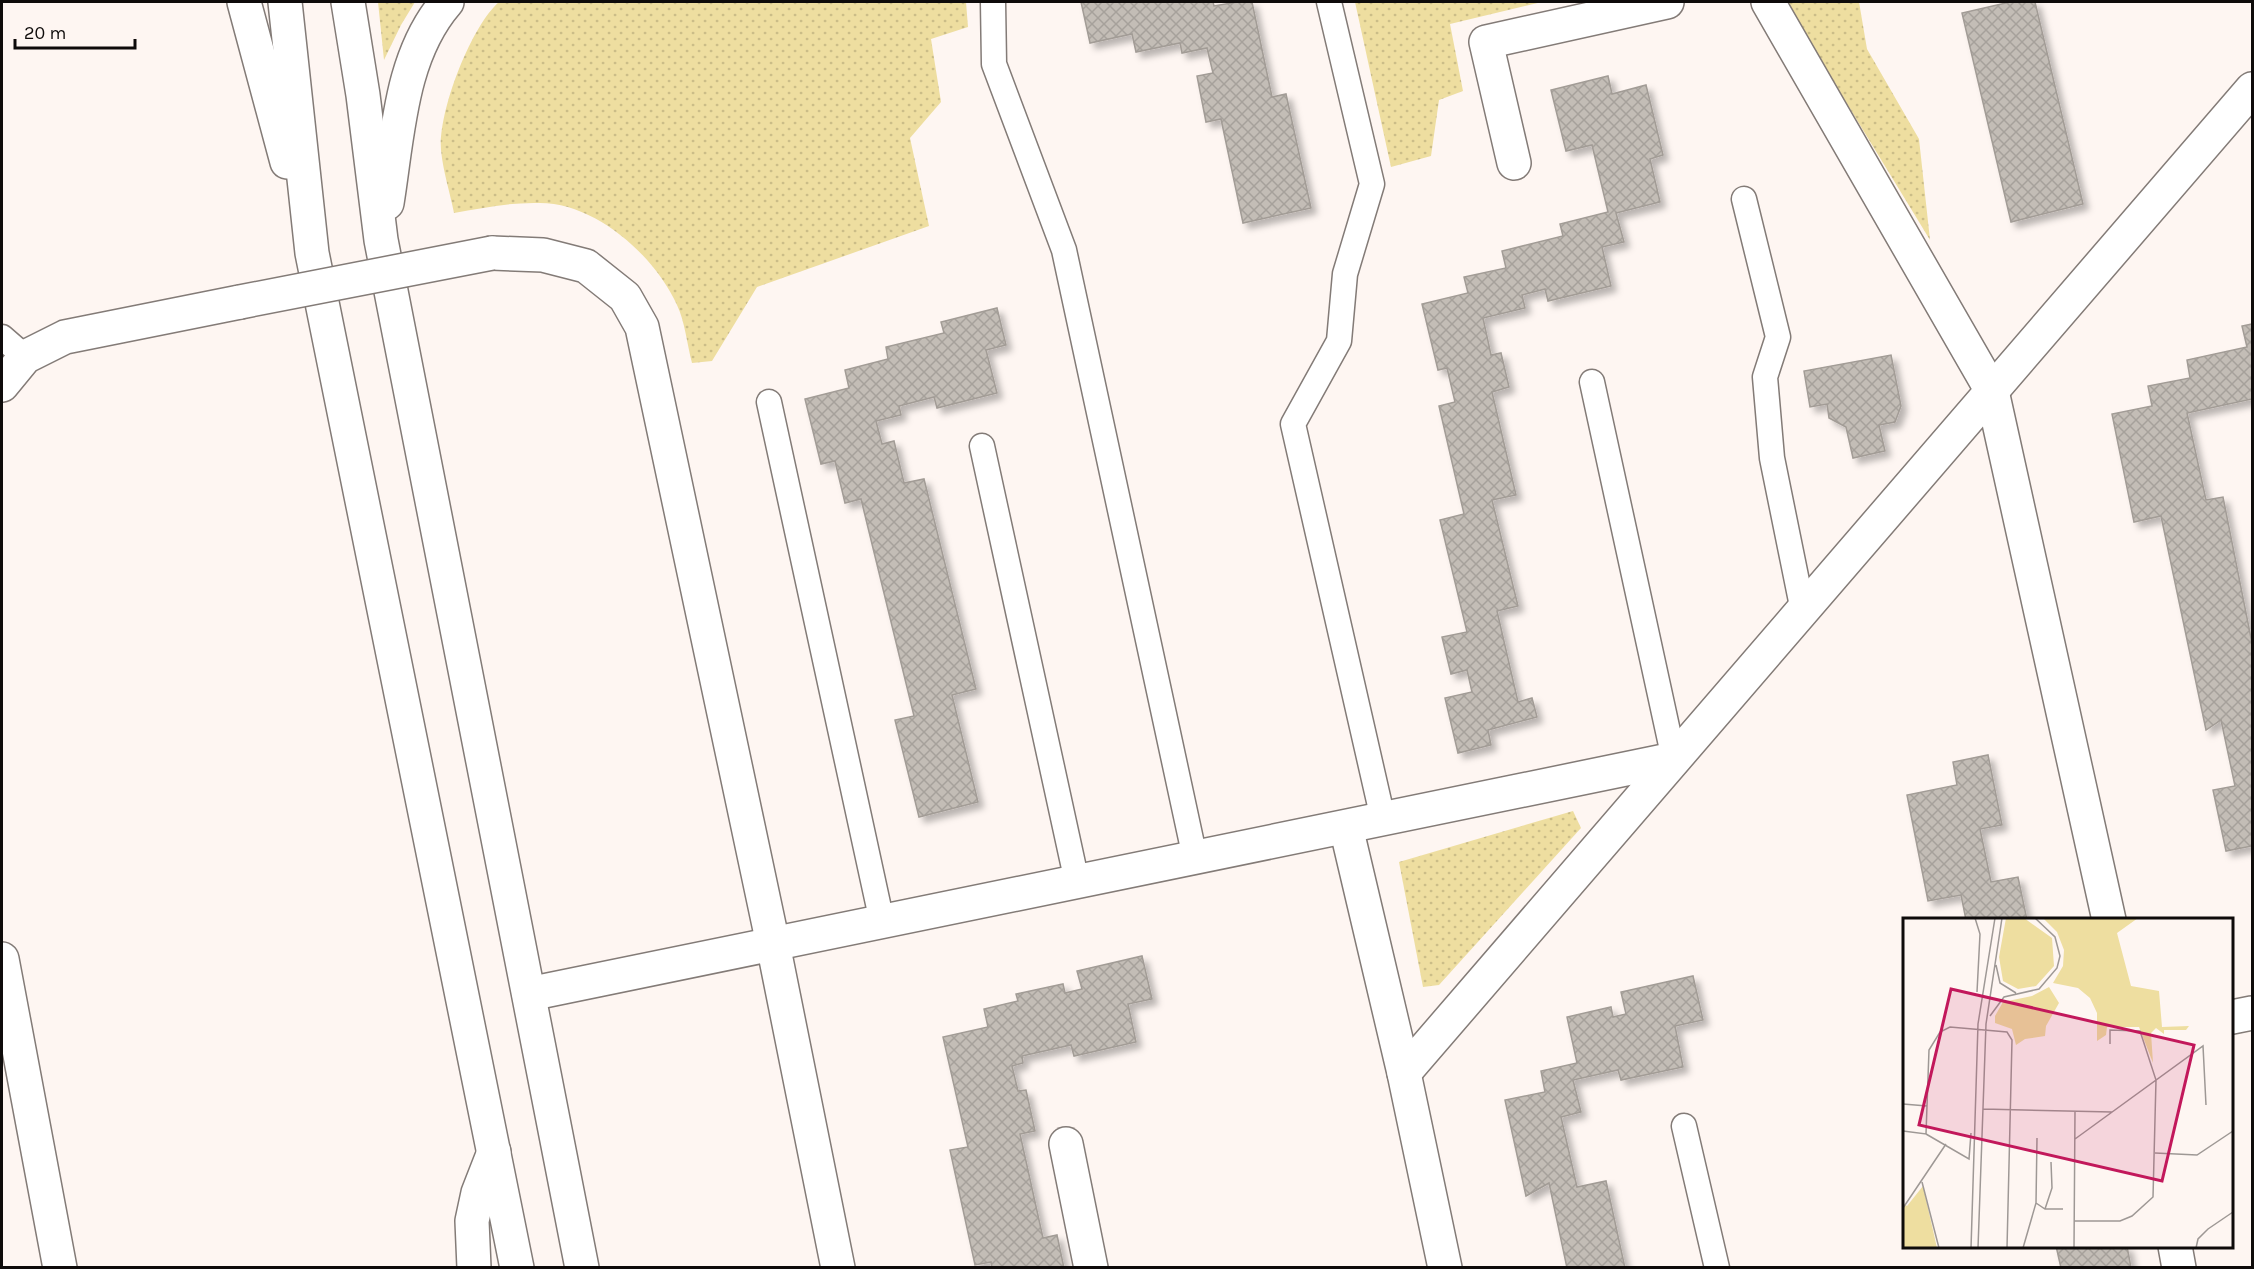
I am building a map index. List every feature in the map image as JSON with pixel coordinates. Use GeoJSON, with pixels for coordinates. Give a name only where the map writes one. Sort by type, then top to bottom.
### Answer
{"type":"FeatureCollection","features":[{"type":"Feature","properties":{"kind":"street"},"geometry":{"type":"LineString","coordinates":[[244,2],[312,253],[517,1268]]}},
{"type":"Feature","properties":{"kind":"street"},"geometry":{"type":"LineString","coordinates":[[285,2],[312,253]]}},
{"type":"Feature","properties":{"kind":"street"},"geometry":{"type":"LineString","coordinates":[[348,2],[363,95],[381,240],[582,1268]]}},
{"type":"Feature","properties":{"kind":"street"},"geometry":{"type":"LineString","coordinates":[[381,240],[407,82],[421,43],[447,2]]}},
{"type":"Feature","properties":{"kind":"street"},"geometry":{"type":"LineString","coordinates":[[1514,163],[1486,42],[1667,2]]}},
{"type":"Feature","properties":{"kind":"street"},"geometry":{"type":"LineString","coordinates":[[1768,2],[1992,391],[2109,918]]}},
{"type":"Feature","properties":{"kind":"street"},"geometry":{"type":"LineString","coordinates":[[1404,1072],[2253,89]]}},
{"type":"Feature","properties":{"kind":"street"},"geometry":{"type":"LineString","coordinates":[[2,386],[13,347],[492,253],[543,255],[586,266],[625,297],[642,327],[773,944],[838,1268]]}},
{"type":"Feature","properties":{"kind":"street"},"geometry":{"type":"LineString","coordinates":[[529,994],[1674,759]]}},
{"type":"Feature","properties":{"kind":"street"},"geometry":{"type":"LineString","coordinates":[[1346,827],[1404,1072],[1445,1268]]}},
{"type":"Feature","properties":{"kind":"street"},"geometry":{"type":"LineString","coordinates":[[2,959],[13,1088],[60,1268]]}},
{"type":"Feature","properties":{"kind":"street"},"geometry":{"type":"LineString","coordinates":[[2233,1017],[2253,1012]]}},
{"type":"Feature","properties":{"kind":"street"},"geometry":{"type":"LineString","coordinates":[[1066,1144],[1090,1268]]}},
{"type":"Feature","properties":{"kind":"street"},"geometry":{"type":"LineString","coordinates":[[474,1268],[472,1221],[478,1193],[494,1152]]}},
{"type":"Feature","properties":{"kind":"street"},"geometry":{"type":"LineString","coordinates":[[2175,1248],[2179,1268]]}},
{"type":"Feature","properties":{"kind":"lane"},"geometry":{"type":"LineString","coordinates":[[993,2],[994,64],[1064,250],[1195,858]]}},
{"type":"Feature","properties":{"kind":"lane"},"geometry":{"type":"LineString","coordinates":[[1329,2],[1372,184],[1345,274],[1339,341],[1293,424],[1383,819]]}},
{"type":"Feature","properties":{"kind":"lane"},"geometry":{"type":"LineString","coordinates":[[1744,199],[1778,337],[1765,377],[1771,446],[1803,610]]}},
{"type":"Feature","properties":{"kind":"lane"},"geometry":{"type":"LineString","coordinates":[[1592,382],[1674,759]]}},
{"type":"Feature","properties":{"kind":"lane"},"geometry":{"type":"LineString","coordinates":[[769,402],[882,922]]}},
{"type":"Feature","properties":{"kind":"lane"},"geometry":{"type":"LineString","coordinates":[[982,446],[1077,882]]}},
{"type":"Feature","properties":{"kind":"lane"},"geometry":{"type":"LineString","coordinates":[[1684,1126],[1717,1268]]}},
{"type":"Feature","properties":{"kind":"shaded area"},"geometry":{"type":"Polygon","coordinates":[[[378,2],[415,2],[384,60],[378,2]]]}},
{"type":"Feature","properties":{"kind":"shaded area"},"geometry":{"type":"Polygon","coordinates":[[[499,2],[966,2],[968,27],[931,39],[941,102],[910,138],[929,226],[757,287],[712,361],[692,363],[682,319],[667,287],[639,251],[602,222],[561,205],[540,203],[507,204],[454,213],[441,150],[445,114],[458,71],[468,49],[488,14],[499,2]]]}},
{"type":"Feature","properties":{"kind":"shaded area"},"geometry":{"type":"Polygon","coordinates":[[[1355,2],[1542,2],[1450,24],[1463,91],[1439,100],[1431,156],[1391,167],[1355,2]]]}},
{"type":"Feature","properties":{"kind":"shaded area"},"geometry":{"type":"Polygon","coordinates":[[[1785,2],[1859,2],[1867,49],[1919,139],[1930,240],[1785,2]]]}},
{"type":"Feature","properties":{"kind":"shaded area"},"geometry":{"type":"Polygon","coordinates":[[[1573,811],[1581,828],[1439,985],[1423,987],[1399,862],[1573,811]]]}},
{"type":"Feature","properties":{"kind":"building"},"geometry":{"type":"Polygon","coordinates":[[[1081,2],[1213,2],[1214,6],[1252,2],[1272,97],[1286,94],[1311,208],[1243,223],[1221,119],[1206,122],[1197,76],[1213,73],[1207,48],[1182,53],[1180,43],[1136,52],[1132,34],[1090,43],[1081,2]]]}},
{"type":"Feature","properties":{"kind":"building"},"geometry":{"type":"Polygon","coordinates":[[[2010,2],[2035,2],[2083,204],[2011,222],[1962,13],[2010,2]]]}},
{"type":"Feature","properties":{"kind":"building"},"geometry":{"type":"Polygon","coordinates":[[[1608,76],[1612,94],[1646,85],[1663,155],[1650,159],[1660,202],[1616,213],[1624,242],[1602,247],[1611,286],[1548,301],[1545,289],[1522,295],[1525,308],[1483,318],[1491,355],[1501,353],[1509,387],[1492,392],[1516,495],[1492,500],[1518,606],[1497,611],[1518,702],[1532,698],[1537,717],[1488,730],[1491,745],[1458,753],[1445,698],[1472,692],[1467,670],[1451,674],[1442,637],[1467,632],[1440,520],[1464,514],[1439,406],[1455,402],[1447,368],[1438,370],[1422,304],[1468,293],[1464,277],[1506,268],[1502,251],[1563,236],[1560,224],[1608,212],[1592,145],[1566,151],[1551,90],[1608,76]]]}},
{"type":"Feature","properties":{"kind":"building"},"geometry":{"type":"Polygon","coordinates":[[[997,308],[1006,345],[986,350],[997,393],[937,408],[934,397],[899,406],[901,415],[876,421],[882,444],[894,441],[904,483],[924,479],[976,689],[952,695],[978,802],[919,817],[895,720],[914,716],[861,499],[845,503],[835,461],[821,464],[805,399],[849,388],[845,370],[888,359],[886,347],[944,333],[941,322],[997,308]]]}},
{"type":"Feature","properties":{"kind":"building"},"geometry":{"type":"Polygon","coordinates":[[[2252,324],[2252,399],[2187,413],[2206,500],[2223,497],[2252,643],[2252,846],[2226,851],[2213,790],[2235,786],[2221,720],[2206,730],[2161,516],[2134,522],[2112,414],[2152,406],[2148,386],[2190,378],[2187,360],[2247,347],[2242,326],[2252,324]]]}},
{"type":"Feature","properties":{"kind":"building"},"geometry":{"type":"Polygon","coordinates":[[[1891,355],[1901,406],[1895,422],[1879,425],[1885,451],[1853,458],[1846,427],[1829,418],[1827,404],[1810,407],[1804,371],[1891,355]]]}},
{"type":"Feature","properties":{"kind":"building"},"geometry":{"type":"Polygon","coordinates":[[[1988,755],[2002,825],[1980,829],[1991,882],[2018,877],[2027,918],[1966,918],[1961,895],[1928,901],[1907,795],[1957,785],[1953,762],[1988,755]]]}},
{"type":"Feature","properties":{"kind":"building"},"geometry":{"type":"Polygon","coordinates":[[[1142,956],[1152,999],[1128,1004],[1136,1042],[1074,1056],[1071,1045],[1022,1056],[1023,1063],[1012,1066],[1018,1091],[1026,1090],[1035,1131],[1020,1134],[1043,1238],[1057,1235],[1064,1268],[992,1268],[991,1262],[975,1265],[950,1150],[968,1147],[943,1037],[988,1027],[984,1009],[1018,1001],[1016,994],[1063,984],[1065,993],[1082,989],[1077,971],[1142,956]]]}},
{"type":"Feature","properties":{"kind":"building"},"geometry":{"type":"Polygon","coordinates":[[[1693,976],[1703,1020],[1675,1026],[1683,1067],[1621,1080],[1618,1070],[1573,1080],[1581,1112],[1561,1117],[1577,1187],[1606,1181],[1625,1268],[1567,1268],[1549,1183],[1526,1196],[1505,1100],[1545,1092],[1541,1071],[1577,1063],[1567,1017],[1611,1007],[1613,1017],[1626,1014],[1621,992],[1693,976]]]}},
{"type":"Feature","properties":{"kind":"building"},"geometry":{"type":"Polygon","coordinates":[[[2056,1248],[2127,1248],[2131,1268],[2061,1268],[2056,1248]]]}}]}
